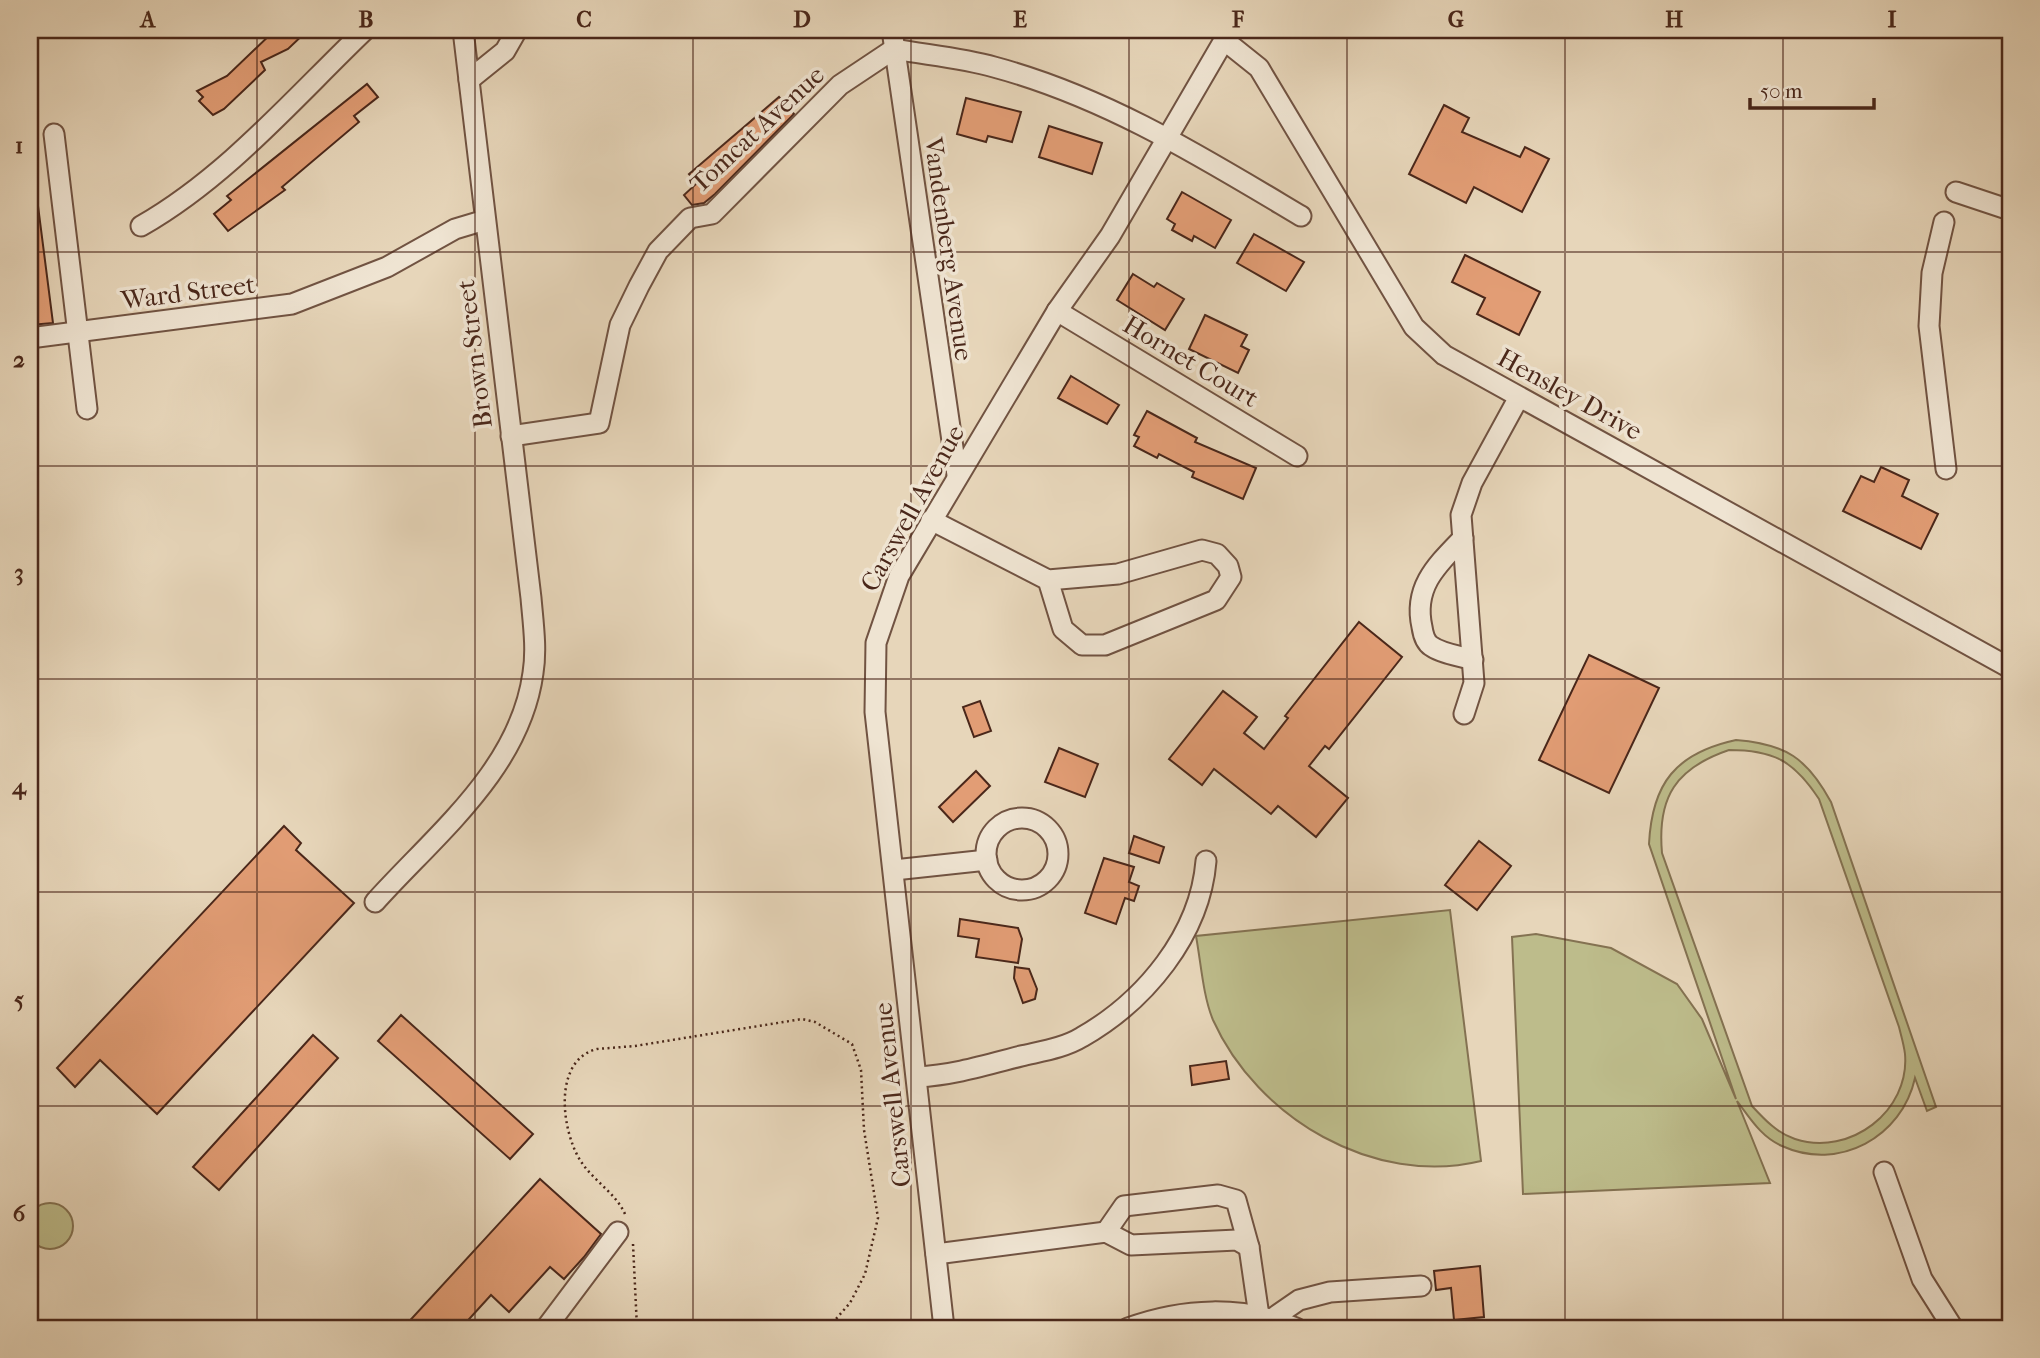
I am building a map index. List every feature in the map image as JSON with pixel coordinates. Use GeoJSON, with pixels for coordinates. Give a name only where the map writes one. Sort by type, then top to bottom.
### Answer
{"type":"FeatureCollection","features":[{"type":"Feature","properties":{"kind":"street"},"geometry":{"type":"LineString","coordinates":[[141,226],[171,209],[217,174],[365,30]]}},
{"type":"Feature","properties":{"kind":"street","name":"Brown Street"},"geometry":{"type":"LineString","coordinates":[[374,902],[506,755],[524,712],[533,672],[531,598],[463,30]]}},
{"type":"Feature","properties":{"kind":"street"},"geometry":{"type":"LineString","coordinates":[[469,80],[505,51],[517,30]]}},
{"type":"Feature","properties":{"kind":"street","name":"Carswell Avenue"},"geometry":{"type":"LineString","coordinates":[[944,1328],[874,712],[876,643],[899,576],[931,520],[1057,310],[1110,236],[1227,35]]}},
{"type":"Feature","properties":{"kind":"street","name":"Hensley Drive"},"geometry":{"type":"LineString","coordinates":[[1227,35],[1259,68],[1414,327],[1444,355],[2010,668]]}},
{"type":"Feature","properties":{"kind":"street"},"geometry":{"type":"LineString","coordinates":[[893,39],[992,66],[1094,101],[1167,136],[1301,216]]}},
{"type":"Feature","properties":{"kind":"street","name":"Tomcat Avenue"},"geometry":{"type":"LineString","coordinates":[[511,436],[599,423],[620,325],[658,251],[690,218],[712,214],[840,85],[893,39]]}},
{"type":"Feature","properties":{"kind":"street","name":"Vandenberg Avenue"},"geometry":{"type":"LineString","coordinates":[[893,39],[957,475]]}},
{"type":"Feature","properties":{"kind":"street"},"geometry":{"type":"LineString","coordinates":[[54,134],[87,409]]}},
{"type":"Feature","properties":{"kind":"street"},"geometry":{"type":"LineString","coordinates":[[1956,192],[2010,210]]}},
{"type":"Feature","properties":{"kind":"street","name":"Ward Street"},"geometry":{"type":"LineString","coordinates":[[30,338],[292,304],[387,267],[455,229],[485,220]]}},
{"type":"Feature","properties":{"kind":"street"},"geometry":{"type":"LineString","coordinates":[[1944,222],[1932,273],[1929,327],[1946,469]]}},
{"type":"Feature","properties":{"kind":"street","name":"Hornet Court"},"geometry":{"type":"LineString","coordinates":[[1057,310],[1297,456]]}},
{"type":"Feature","properties":{"kind":"street"},"geometry":{"type":"LineString","coordinates":[[1464,714],[1474,683],[1461,515],[1472,483],[1519,397]]}},
{"type":"Feature","properties":{"kind":"street"},"geometry":{"type":"LineString","coordinates":[[931,520],[1048,580],[1118,574],[1202,550],[1217,554],[1228,566],[1231,577],[1216,600],[1105,645],[1082,645],[1063,629],[1048,580]]}},
{"type":"Feature","properties":{"kind":"street"},"geometry":{"type":"LineString","coordinates":[[1463,538],[1432,571],[1422,588],[1419,613],[1424,636],[1431,646],[1473,660]]}},
{"type":"Feature","properties":{"kind":"street"},"geometry":{"type":"LineString","coordinates":[[894,870],[987,860]]}},
{"type":"Feature","properties":{"kind":"street"},"geometry":{"type":"LineString","coordinates":[[917,1077],[951,1075],[1059,1047],[1081,1038],[1122,1011],[1158,974],[1184,935],[1204,886],[1206,861]]}},
{"type":"Feature","properties":{"kind":"street"},"geometry":{"type":"LineString","coordinates":[[1884,1172],[1922,1279],[1953,1328]]}},
{"type":"Feature","properties":{"kind":"street"},"geometry":{"type":"LineString","coordinates":[[1106,1232],[1124,1206],[1218,1195],[1236,1200],[1266,1317]]}},
{"type":"Feature","properties":{"kind":"street"},"geometry":{"type":"LineString","coordinates":[[546,1328],[625,1228]]}},
{"type":"Feature","properties":{"kind":"street"},"geometry":{"type":"LineString","coordinates":[[936,1254],[1106,1232],[1131,1245],[1237,1240],[1249,1247]]}},
{"type":"Feature","properties":{"kind":"street"},"geometry":{"type":"LineString","coordinates":[[1266,1317],[1299,1300],[1330,1292],[1421,1286]]}},
{"type":"Feature","properties":{"kind":"street"},"geometry":{"type":"LineString","coordinates":[[1128,1328],[1173,1314],[1223,1311],[1266,1317],[1297,1328]]}},
{"type":"Feature","properties":{"kind":"path"},"geometry":{"type":"LineString","coordinates":[[637,1328],[620,1203],[591,1175],[573,1148],[566,1090],[570,1067],[577,1058],[597,1049],[746,1030],[789,1019],[815,1022],[841,1036],[852,1044],[862,1070],[864,1130],[877,1217],[865,1274],[850,1303],[828,1328]]}},
{"type":"Feature","properties":{"kind":"shaded area"},"geometry":{"type":"Polygon","coordinates":[[[1736,740],[1769,745],[1804,764],[1822,787],[1831,802],[1936,1107],[1927,1111],[1915,1078],[1908,1099],[1897,1117],[1882,1132],[1865,1144],[1825,1155],[1804,1153],[1768,1138],[1737,1101],[1770,1183],[1523,1194],[1512,937],[1536,934],[1611,948],[1677,984],[1702,1019],[1736,1099],[1649,844],[1655,804],[1671,774],[1698,753],[1736,740]],[[1729,750],[1711,757],[1695,766],[1674,787],[1663,816],[1662,853],[1752,1106],[1772,1126],[1795,1139],[1816,1143],[1836,1141],[1855,1135],[1872,1125],[1887,1111],[1898,1094],[1904,1075],[1905,1054],[1899,1027],[1819,799],[1801,775],[1782,760],[1759,752],[1729,750]]]}},
{"type":"Feature","properties":{"kind":"shaded area"},"geometry":{"type":"Polygon","coordinates":[[[1450,910],[1481,1161],[1441,1166],[1400,1164],[1361,1154],[1323,1137],[1289,1115],[1258,1087],[1233,1055],[1213,1020],[1196,936],[1450,910]]]}},
{"type":"Feature","properties":{"kind":"shaded area"},"geometry":{"type":"Polygon","coordinates":[[[50,1203],[66,1210],[73,1226],[66,1242],[50,1249],[34,1242],[27,1226],[34,1210],[50,1203]]]}},
{"type":"Feature","properties":{"kind":"building"},"geometry":{"type":"Polygon","coordinates":[[[275,30],[308,30],[288,49],[261,62],[265,70],[224,109],[213,115],[199,101],[203,97],[197,91],[227,76],[275,30]]]}},
{"type":"Feature","properties":{"kind":"building"},"geometry":{"type":"Polygon","coordinates":[[[367,84],[378,97],[354,116],[359,122],[282,187],[285,190],[228,231],[214,214],[231,200],[227,196],[367,84]]]}},
{"type":"Feature","properties":{"kind":"building"},"geometry":{"type":"Polygon","coordinates":[[[779,97],[794,114],[715,194],[704,203],[692,205],[684,195],[697,183],[689,174],[779,97]]]}},
{"type":"Feature","properties":{"kind":"building"},"geometry":{"type":"Polygon","coordinates":[[[966,98],[1021,112],[1012,142],[988,136],[986,142],[957,134],[966,98]]]}},
{"type":"Feature","properties":{"kind":"building"},"geometry":{"type":"Polygon","coordinates":[[[1444,105],[1469,118],[1462,132],[1520,157],[1525,147],[1549,159],[1522,212],[1474,187],[1466,203],[1409,174],[1444,105]]]}},
{"type":"Feature","properties":{"kind":"building"},"geometry":{"type":"Polygon","coordinates":[[[1049,126],[1102,143],[1092,174],[1039,157],[1049,126]]]}},
{"type":"Feature","properties":{"kind":"building"},"geometry":{"type":"Polygon","coordinates":[[[1182,192],[1231,220],[1215,248],[1194,236],[1192,241],[1172,230],[1175,224],[1167,219],[1182,192]]]}},
{"type":"Feature","properties":{"kind":"building"},"geometry":{"type":"Polygon","coordinates":[[[38,206],[53,323],[30,325],[30,207],[38,206]]]}},
{"type":"Feature","properties":{"kind":"building"},"geometry":{"type":"Polygon","coordinates":[[[1254,234],[1304,262],[1286,291],[1237,263],[1254,234]]]}},
{"type":"Feature","properties":{"kind":"building"},"geometry":{"type":"Polygon","coordinates":[[[1465,255],[1540,292],[1519,335],[1477,314],[1485,298],[1452,282],[1465,255]]]}},
{"type":"Feature","properties":{"kind":"building"},"geometry":{"type":"Polygon","coordinates":[[[1133,274],[1154,287],[1157,283],[1184,299],[1165,330],[1117,300],[1133,274]]]}},
{"type":"Feature","properties":{"kind":"building"},"geometry":{"type":"Polygon","coordinates":[[[1205,315],[1247,335],[1241,346],[1249,350],[1238,373],[1189,349],[1205,315]]]}},
{"type":"Feature","properties":{"kind":"building"},"geometry":{"type":"Polygon","coordinates":[[[1071,376],[1119,405],[1107,424],[1058,398],[1071,376]]]}},
{"type":"Feature","properties":{"kind":"building"},"geometry":{"type":"Polygon","coordinates":[[[1147,411],[1197,438],[1195,442],[1256,468],[1243,499],[1192,477],[1194,472],[1159,454],[1157,458],[1134,446],[1139,437],[1134,435],[1147,411]]]}},
{"type":"Feature","properties":{"kind":"building"},"geometry":{"type":"Polygon","coordinates":[[[1881,467],[1909,480],[1902,496],[1938,514],[1921,549],[1843,511],[1861,476],[1874,482],[1881,467]]]}},
{"type":"Feature","properties":{"kind":"building"},"geometry":{"type":"Polygon","coordinates":[[[1359,622],[1402,657],[1329,749],[1325,746],[1309,766],[1348,798],[1316,837],[1278,806],[1271,814],[1214,769],[1202,785],[1169,759],[1223,691],[1257,717],[1244,733],[1264,749],[1288,718],[1285,716],[1359,622]]]}},
{"type":"Feature","properties":{"kind":"building"},"geometry":{"type":"Polygon","coordinates":[[[1589,655],[1659,688],[1609,793],[1539,760],[1589,655]]]}},
{"type":"Feature","properties":{"kind":"building"},"geometry":{"type":"Polygon","coordinates":[[[980,701],[991,731],[974,737],[963,707],[980,701]]]}},
{"type":"Feature","properties":{"kind":"building"},"geometry":{"type":"Polygon","coordinates":[[[1059,748],[1098,764],[1085,797],[1045,782],[1059,748]]]}},
{"type":"Feature","properties":{"kind":"building"},"geometry":{"type":"Polygon","coordinates":[[[976,771],[990,786],[953,822],[939,807],[976,771]]]}},
{"type":"Feature","properties":{"kind":"building"},"geometry":{"type":"Polygon","coordinates":[[[284,826],[301,843],[296,850],[354,903],[157,1114],[100,1060],[75,1087],[57,1068],[284,826]]]}},
{"type":"Feature","properties":{"kind":"building"},"geometry":{"type":"Polygon","coordinates":[[[1134,836],[1164,847],[1159,863],[1129,853],[1134,836]]]}},
{"type":"Feature","properties":{"kind":"building"},"geometry":{"type":"Polygon","coordinates":[[[1479,841],[1511,866],[1477,910],[1445,885],[1479,841]]]}},
{"type":"Feature","properties":{"kind":"building"},"geometry":{"type":"Polygon","coordinates":[[[1104,858],[1134,867],[1129,882],[1139,886],[1134,901],[1125,898],[1116,924],[1085,913],[1104,858]]]}},
{"type":"Feature","properties":{"kind":"building"},"geometry":{"type":"Polygon","coordinates":[[[960,919],[1018,928],[1022,939],[1018,963],[976,957],[979,939],[958,936],[960,919]]]}},
{"type":"Feature","properties":{"kind":"building"},"geometry":{"type":"Polygon","coordinates":[[[1015,967],[1029,969],[1037,989],[1035,999],[1023,1003],[1014,978],[1015,967]]]}},
{"type":"Feature","properties":{"kind":"building"},"geometry":{"type":"Polygon","coordinates":[[[401,1015],[533,1134],[510,1159],[378,1041],[401,1015]]]}},
{"type":"Feature","properties":{"kind":"building"},"geometry":{"type":"Polygon","coordinates":[[[313,1035],[338,1058],[219,1190],[193,1167],[313,1035]]]}},
{"type":"Feature","properties":{"kind":"building"},"geometry":{"type":"Polygon","coordinates":[[[1226,1061],[1229,1079],[1192,1085],[1190,1066],[1226,1061]]]}},
{"type":"Feature","properties":{"kind":"building"},"geometry":{"type":"Polygon","coordinates":[[[540,1179],[601,1234],[564,1279],[550,1267],[509,1312],[491,1295],[461,1328],[403,1328],[540,1179]]]}},
{"type":"Feature","properties":{"kind":"building"},"geometry":{"type":"Polygon","coordinates":[[[1480,1266],[1484,1317],[1454,1320],[1451,1288],[1436,1290],[1434,1271],[1480,1266]]]}}]}
